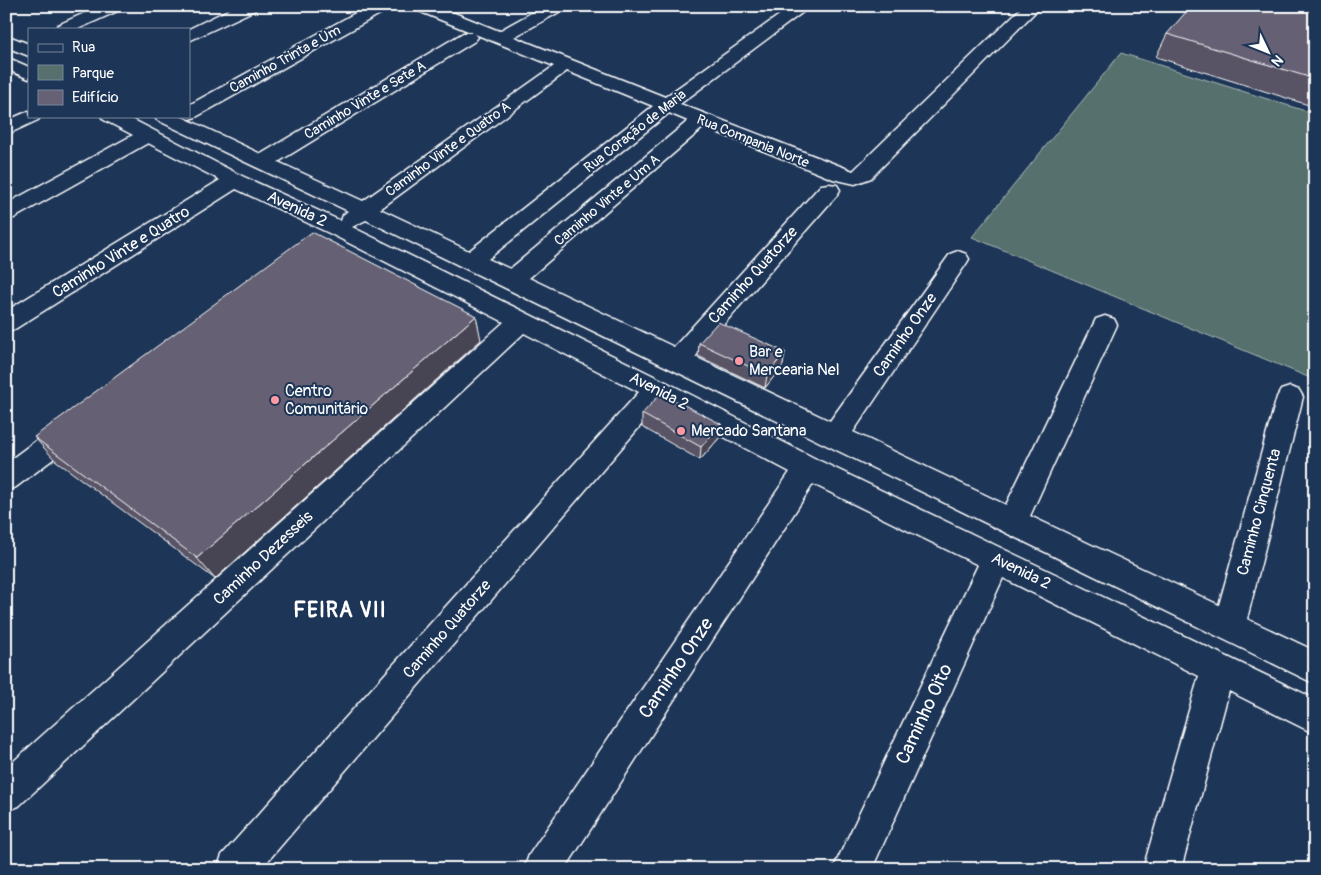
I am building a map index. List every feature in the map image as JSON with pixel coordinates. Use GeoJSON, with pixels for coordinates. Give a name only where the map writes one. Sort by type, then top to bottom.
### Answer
{"type":"FeatureCollection","features":[{"type":"Feature","properties":{"kind":"street"},"geometry":{"type":"LineString","coordinates":[[66,28],[114,6]]}},
{"type":"Feature","properties":{"kind":"street"},"geometry":{"type":"LineString","coordinates":[[190,36],[249,6]]}},
{"type":"Feature","properties":{"kind":"street","name":"Caminho Trinta e Um"},"geometry":{"type":"LineString","coordinates":[[190,110],[381,6]]}},
{"type":"Feature","properties":{"kind":"street","name":"Rua Compania Norte"},"geometry":{"type":"LineString","coordinates":[[422,6],[665,106],[840,175],[855,178],[860,177],[1033,6]]}},
{"type":"Feature","properties":{"kind":"street"},"geometry":{"type":"LineString","coordinates":[[499,38],[557,6]]}},
{"type":"Feature","properties":{"kind":"street","name":"Rua Coração de Maria"},"geometry":{"type":"LineString","coordinates":[[471,261],[665,106],[803,6]]}},
{"type":"Feature","properties":{"kind":"street","name":"Caminho Vinte e Sete A"},"geometry":{"type":"LineString","coordinates":[[261,163],[469,37]]}},
{"type":"Feature","properties":{"kind":"street"},"geometry":{"type":"LineString","coordinates":[[6,62],[28,73]]}},
{"type":"Feature","properties":{"kind":"street","name":"Caminho Vinte e Quatro A"},"geometry":{"type":"LineString","coordinates":[[315,247],[558,70]]}},
{"type":"Feature","properties":{"kind":"street"},"geometry":{"type":"LineString","coordinates":[[6,129],[28,118]]}},
{"type":"Feature","properties":{"kind":"street","name":"Avenida 2"},"geometry":{"type":"LineString","coordinates":[[141,118],[171,120],[512,280],[1315,668]]}},
{"type":"Feature","properties":{"kind":"street","name":"Caminho Trinta e Um"},"geometry":{"type":"LineString","coordinates":[[6,214],[171,120]]}},
{"type":"Feature","properties":{"kind":"street","name":"Avenida 2"},"geometry":{"type":"LineString","coordinates":[[171,120],[235,180],[339,229],[520,322],[657,389],[808,468],[1315,717]]}},
{"type":"Feature","properties":{"kind":"street","name":"Caminho Vinte e Um A"},"geometry":{"type":"LineString","coordinates":[[512,280],[701,120]]}},
{"type":"Feature","properties":{"kind":"street","name":"Caminho Vinte e Quatro"},"geometry":{"type":"LineString","coordinates":[[6,323],[235,180]]}},
{"type":"Feature","properties":{"kind":"street","name":"Caminho Quatorze"},"geometry":{"type":"LineString","coordinates":[[677,361],[830,190]]}},
{"type":"Feature","properties":{"kind":"street","name":"Caminho Onze"},"geometry":{"type":"LineString","coordinates":[[835,436],[958,259]]}},
{"type":"Feature","properties":{"kind":"street","name":"Caminho Dezesseis"},"geometry":{"type":"LineString","coordinates":[[6,793],[520,322]]}},
{"type":"Feature","properties":{"kind":"street"},"geometry":{"type":"LineString","coordinates":[[1013,522],[1105,325]]}},
{"type":"Feature","properties":{"kind":"street","name":"Caminho Quatorze"},"geometry":{"type":"LineString","coordinates":[[236,869],[657,389]]}},
{"type":"Feature","properties":{"kind":"street","name":"Caminho Cinquenta"},"geometry":{"type":"LineString","coordinates":[[1229,626],[1290,397]]}},
{"type":"Feature","properties":{"kind":"street"},"geometry":{"type":"LineString","coordinates":[[6,479],[93,413]]}},
{"type":"Feature","properties":{"kind":"street","name":"Caminho Onze"},"geometry":{"type":"LineString","coordinates":[[543,869],[808,468]]}},
{"type":"Feature","properties":{"kind":"street","name":"Caminho Oito"},"geometry":{"type":"LineString","coordinates":[[852,869],[996,559]]}},
{"type":"Feature","properties":{"kind":"street"},"geometry":{"type":"LineString","coordinates":[[1162,869],[1218,668]]}},
{"type":"Feature","properties":{"kind":"green space"},"geometry":{"type":"Polygon","coordinates":[[[1121,53],[1315,114],[1315,380],[972,237],[1121,53]]]}},
{"type":"Feature","properties":{"kind":"building"},"geometry":{"type":"Polygon","coordinates":[[[1191,6],[1315,6],[1315,79],[1167,34],[1191,6]]]}},
{"type":"Feature","properties":{"kind":"building","name":"Centro Comunitário"},"geometry":{"type":"Polygon","coordinates":[[[312,232],[476,316],[197,558],[34,437],[312,232]]]}},
{"type":"Feature","properties":{"kind":"building"},"geometry":{"type":"Polygon","coordinates":[[[718,322],[785,352],[767,375],[699,343],[718,322]]]}},
{"type":"Feature","properties":{"kind":"building"},"geometry":{"type":"Polygon","coordinates":[[[661,393],[721,424],[701,447],[642,414],[661,393]]]}},
{"type":"Feature","properties":{"kind":"place","name":"Bar e Mercearia Nel"},"geometry":{"type":"Point","coordinates":[739,361]}},
{"type":"Feature","properties":{"kind":"place","name":"Centro Comunitário"},"geometry":{"type":"Point","coordinates":[275,400]}},
{"type":"Feature","properties":{"kind":"place","name":"Mercado Santana"},"geometry":{"type":"Point","coordinates":[681,431]}},
{"type":"Feature","properties":{"kind":"district","name":"FEIRA VII"},"geometry":{"type":"Point","coordinates":[340,610]}}]}
